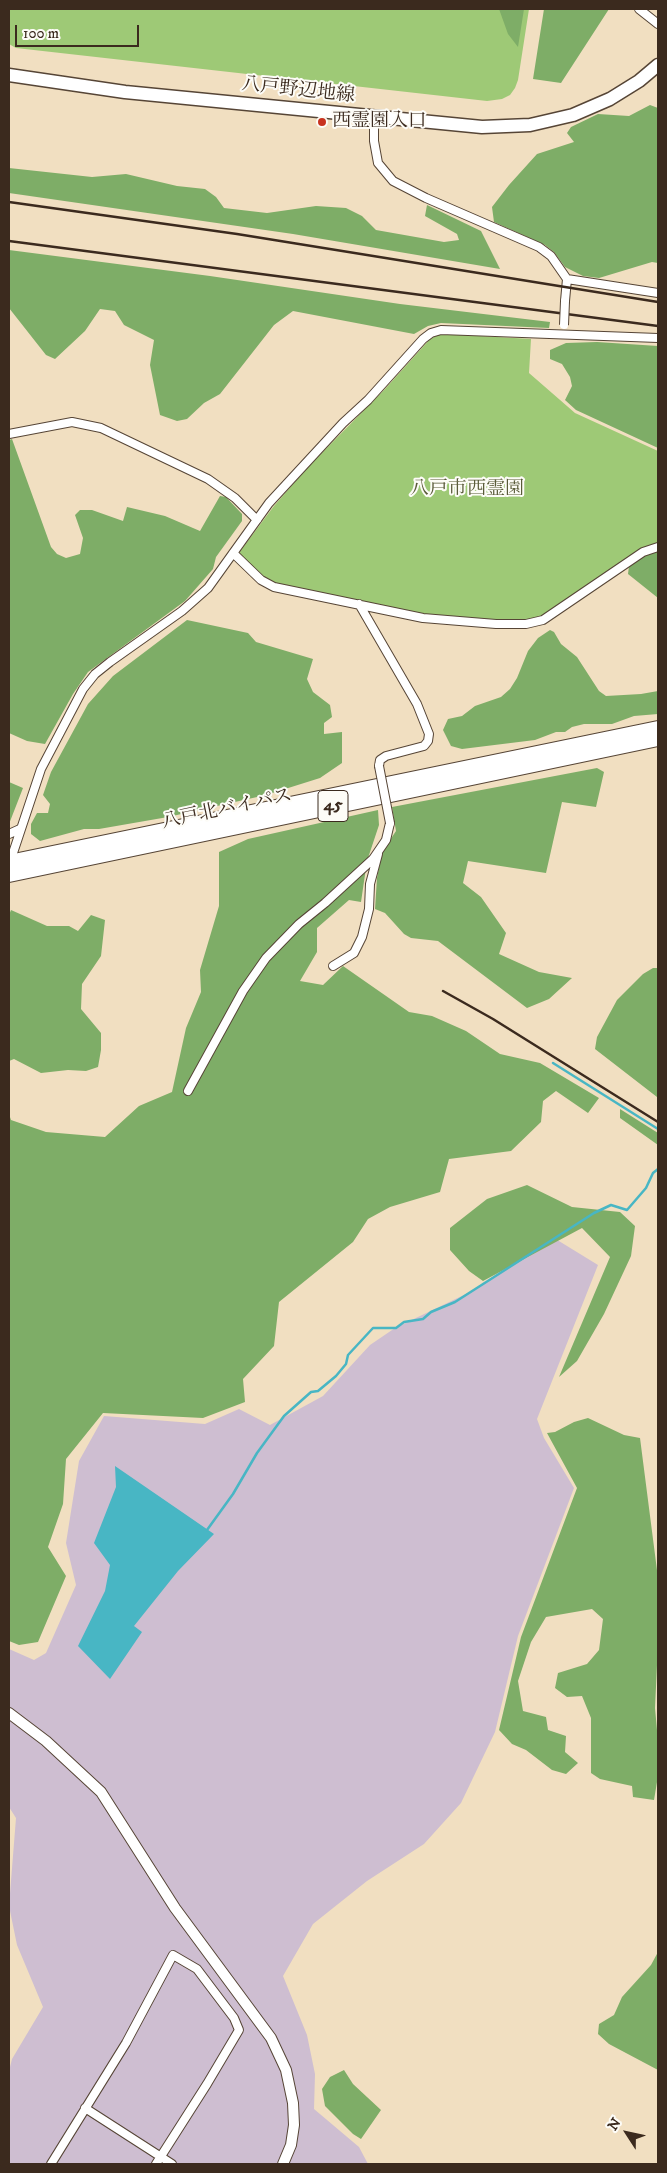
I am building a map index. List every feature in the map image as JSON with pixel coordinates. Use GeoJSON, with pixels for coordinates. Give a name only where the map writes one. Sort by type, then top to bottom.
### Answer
{"type":"FeatureCollection","features":[{"type":"Feature","properties":{"kind":"highway","name":"八戸北バイパス"},"geometry":{"type":"LineString","coordinates":[[9,866],[658,728]]}},
{"type":"Feature","properties":{"kind":"highway","name":"八戸北バイパス"},"geometry":{"type":"LineString","coordinates":[[9,866],[658,739]]}},
{"type":"Feature","properties":{"kind":"main road","name":"八戸野辺地線"},"geometry":{"type":"LineString","coordinates":[[9,75],[125,92],[482,127],[530,126],[573,115],[610,99],[639,81],[658,65]]}},
{"type":"Feature","properties":{"kind":"street"},"geometry":{"type":"LineString","coordinates":[[639,9],[658,24]]}},
{"type":"Feature","properties":{"kind":"street"},"geometry":{"type":"LineString","coordinates":[[374,117],[374,141],[378,163],[393,181],[426,198],[539,247],[550,256],[567,279],[563,335]]}},
{"type":"Feature","properties":{"kind":"street"},"geometry":{"type":"LineString","coordinates":[[567,279],[658,293]]}},
{"type":"Feature","properties":{"kind":"street"},"geometry":{"type":"LineString","coordinates":[[9,866],[41,769],[83,689],[95,674],[110,662],[196,601],[208,588],[270,503],[330,437],[368,400],[412,350],[430,333],[441,330],[658,338]]}},
{"type":"Feature","properties":{"kind":"street"},"geometry":{"type":"LineString","coordinates":[[9,434],[72,422],[102,428],[208,479],[235,498],[257,520]]}},
{"type":"Feature","properties":{"kind":"street"},"geometry":{"type":"LineString","coordinates":[[233,553],[261,580],[274,587],[422,618],[452,622],[496,624],[537,622],[564,606],[643,552],[658,547]]}},
{"type":"Feature","properties":{"kind":"street"},"geometry":{"type":"LineString","coordinates":[[188,1091],[243,991],[266,958],[299,924],[373,859],[386,840],[390,823],[379,766],[380,760],[386,756],[424,746],[428,741],[429,734],[417,704],[359,604]]}},
{"type":"Feature","properties":{"kind":"street"},"geometry":{"type":"LineString","coordinates":[[9,834],[20,829]]}},
{"type":"Feature","properties":{"kind":"street"},"geometry":{"type":"LineString","coordinates":[[333,966],[346,960],[354,953],[362,937],[369,909],[370,884],[380,849]]}},
{"type":"Feature","properties":{"kind":"street"},"geometry":{"type":"LineString","coordinates":[[9,1713],[46,1741],[102,1792],[175,1908],[271,2038],[286,2070],[293,2103],[294,2125],[291,2145],[283,2164]]}},
{"type":"Feature","properties":{"kind":"street"},"geometry":{"type":"LineString","coordinates":[[52,2164],[126,2044],[173,1955],[197,1969],[234,2018],[239,2030],[159,2161]]}},
{"type":"Feature","properties":{"kind":"street"},"geometry":{"type":"LineString","coordinates":[[85,2108],[159,2161],[172,2164]]}},
{"type":"Feature","properties":{"kind":"shaded area"},"geometry":{"type":"Polygon","coordinates":[[[554,1238],[598,1265],[537,1419],[544,1438],[574,1488],[518,1636],[495,1732],[461,1803],[424,1844],[367,1881],[313,1924],[283,1976],[307,2035],[315,2074],[314,2109],[359,2147],[368,2164],[9,2164],[9,2071],[12,2059],[43,2007],[17,1945],[9,1906],[16,1818],[9,1807],[9,1649],[34,1660],[46,1653],[76,1585],[66,1543],[79,1461],[104,1416],[205,1424],[239,1409],[270,1425],[323,1396],[370,1345],[395,1328],[468,1293],[554,1238]]]}},
{"type":"Feature","properties":{"kind":"green space"},"geometry":{"type":"Polygon","coordinates":[[[9,9],[529,9],[518,80],[515,88],[510,95],[502,99],[487,101],[16,48],[9,44],[9,9]]]}},
{"type":"Feature","properties":{"kind":"green space"},"geometry":{"type":"Polygon","coordinates":[[[499,9],[524,9],[518,47],[508,34],[499,9]]]}},
{"type":"Feature","properties":{"kind":"green space"},"geometry":{"type":"Polygon","coordinates":[[[544,9],[609,9],[561,83],[533,79],[544,9]]]}},
{"type":"Feature","properties":{"kind":"green space"},"geometry":{"type":"Polygon","coordinates":[[[650,105],[658,108],[658,263],[652,262],[599,278],[583,276],[565,267],[554,252],[545,245],[494,222],[492,207],[537,154],[574,142],[567,133],[571,127],[598,114],[629,116],[650,105]]]}},
{"type":"Feature","properties":{"kind":"green space"},"geometry":{"type":"Polygon","coordinates":[[[9,168],[92,177],[126,174],[177,186],[205,189],[216,197],[224,208],[267,213],[316,206],[346,208],[362,216],[376,230],[444,242],[459,240],[457,234],[425,216],[427,205],[481,231],[500,269],[293,234],[9,193],[9,168]]]}},
{"type":"Feature","properties":{"kind":"green space"},"geometry":{"type":"Polygon","coordinates":[[[9,250],[210,276],[400,304],[550,322],[549,328],[441,323],[428,326],[414,334],[293,311],[274,325],[220,394],[204,403],[187,419],[177,421],[160,415],[150,365],[154,340],[124,325],[115,311],[100,309],[85,331],[55,359],[46,355],[9,308],[9,250]]]}},
{"type":"Feature","properties":{"kind":"green space","name":"八戸市西霊園"},"geometry":{"type":"Polygon","coordinates":[[[446,334],[531,339],[529,373],[575,413],[658,451],[658,545],[538,620],[496,622],[421,615],[266,581],[238,554],[274,506],[306,469],[385,389],[430,339],[446,334]]]}},
{"type":"Feature","properties":{"kind":"green space"},"geometry":{"type":"Polygon","coordinates":[[[597,342],[658,346],[658,448],[576,410],[565,400],[572,386],[570,377],[562,364],[550,359],[550,350],[566,343],[597,342]]]}},
{"type":"Feature","properties":{"kind":"green space"},"geometry":{"type":"Polygon","coordinates":[[[12,439],[51,547],[57,554],[66,558],[80,554],[83,538],[75,515],[80,510],[92,510],[123,521],[127,507],[165,516],[200,531],[220,496],[226,497],[242,514],[242,521],[216,557],[213,569],[185,601],[88,672],[73,694],[45,744],[27,741],[9,733],[9,440],[12,439]]]}},
{"type":"Feature","properties":{"kind":"green space"},"geometry":{"type":"Polygon","coordinates":[[[658,551],[658,598],[628,574],[629,566],[648,554],[658,551]]]}},
{"type":"Feature","properties":{"kind":"green space"},"geometry":{"type":"Polygon","coordinates":[[[187,620],[248,633],[256,642],[313,659],[307,679],[313,692],[330,705],[332,717],[324,723],[324,734],[342,732],[342,763],[320,778],[266,795],[168,817],[99,829],[84,829],[40,841],[31,834],[31,824],[37,813],[48,813],[50,804],[43,795],[51,772],[88,704],[113,676],[187,620]]]}},
{"type":"Feature","properties":{"kind":"green space"},"geometry":{"type":"Polygon","coordinates":[[[550,630],[554,632],[561,644],[577,657],[599,691],[606,696],[658,691],[658,714],[634,716],[612,724],[584,724],[572,727],[565,732],[556,732],[535,740],[462,749],[451,746],[443,730],[448,719],[462,716],[475,706],[501,697],[510,689],[517,678],[528,651],[538,638],[550,630]]]}},
{"type":"Feature","properties":{"kind":"green space"},"geometry":{"type":"Polygon","coordinates":[[[597,768],[604,772],[596,807],[562,802],[546,873],[468,861],[463,883],[481,897],[506,933],[499,954],[539,972],[572,978],[549,999],[527,1008],[438,941],[411,938],[404,934],[385,913],[375,909],[377,878],[382,852],[396,831],[392,807],[597,768]]]}},
{"type":"Feature","properties":{"kind":"green space"},"geometry":{"type":"Polygon","coordinates":[[[9,782],[23,788],[9,824],[9,782]]]}},
{"type":"Feature","properties":{"kind":"green space"},"geometry":{"type":"Polygon","coordinates":[[[378,810],[379,825],[367,861],[361,902],[349,900],[317,928],[317,952],[300,981],[323,985],[343,966],[409,1012],[432,1016],[466,1031],[500,1054],[540,1063],[599,1098],[588,1113],[556,1091],[543,1101],[541,1122],[511,1151],[449,1159],[440,1192],[390,1207],[368,1219],[353,1242],[279,1302],[274,1346],[243,1379],[245,1402],[203,1418],[103,1413],[66,1459],[63,1504],[48,1547],[66,1576],[38,1642],[19,1645],[9,1641],[9,1114],[11,1120],[46,1132],[105,1137],[139,1106],[172,1092],[186,1028],[201,992],[200,970],[219,906],[219,852],[248,839],[378,810]]]}},
{"type":"Feature","properties":{"kind":"green space"},"geometry":{"type":"Polygon","coordinates":[[[11,910],[47,926],[69,926],[78,931],[91,915],[105,920],[101,956],[82,984],[81,1009],[101,1033],[98,1067],[86,1071],[68,1070],[41,1073],[14,1059],[9,1061],[9,915],[11,910]]]}},
{"type":"Feature","properties":{"kind":"green space"},"geometry":{"type":"Polygon","coordinates":[[[653,968],[658,968],[658,1097],[595,1049],[597,1037],[617,1000],[643,974],[653,968]]]}},
{"type":"Feature","properties":{"kind":"green space"},"geometry":{"type":"Polygon","coordinates":[[[620,1109],[658,1133],[658,1145],[620,1118],[620,1109]]]}},
{"type":"Feature","properties":{"kind":"green space"},"geometry":{"type":"Polygon","coordinates":[[[527,1185],[572,1207],[620,1212],[635,1226],[631,1256],[604,1314],[577,1361],[559,1377],[610,1257],[582,1228],[483,1281],[469,1271],[450,1250],[450,1228],[487,1199],[527,1185]]]}},
{"type":"Feature","properties":{"kind":"green space"},"geometry":{"type":"Polygon","coordinates":[[[588,1418],[624,1435],[640,1438],[658,1578],[658,1644],[655,1708],[658,1741],[658,1776],[654,1800],[633,1797],[632,1786],[600,1779],[591,1773],[591,1718],[582,1696],[567,1697],[555,1688],[558,1673],[587,1664],[599,1650],[603,1619],[592,1609],[546,1617],[531,1642],[518,1681],[523,1711],[546,1717],[548,1730],[566,1736],[565,1752],[578,1763],[566,1774],[552,1770],[526,1750],[512,1744],[499,1730],[521,1637],[577,1488],[547,1433],[555,1432],[574,1422],[588,1418]]]}},
{"type":"Feature","properties":{"kind":"green space"},"geometry":{"type":"Polygon","coordinates":[[[658,1952],[658,2070],[609,2044],[598,2034],[599,2024],[614,2015],[622,1997],[651,1965],[658,1952]]]}},
{"type":"Feature","properties":{"kind":"green space"},"geometry":{"type":"Polygon","coordinates":[[[344,2070],[353,2084],[381,2110],[361,2139],[353,2134],[325,2106],[322,2089],[330,2077],[344,2070]]]}},
{"type":"Feature","properties":{"kind":"water"},"geometry":{"type":"Polygon","coordinates":[[[115,1466],[214,1534],[178,1571],[134,1626],[142,1632],[110,1679],[78,1646],[105,1591],[110,1565],[94,1543],[116,1487],[115,1466]]]}},
{"type":"Feature","properties":{"kind":"waterway"},"geometry":{"type":"LineString","coordinates":[[553,1063],[658,1129]]}},
{"type":"Feature","properties":{"kind":"waterway"},"geometry":{"type":"LineString","coordinates":[[207,1530],[233,1494],[257,1453],[284,1416],[311,1392],[318,1391],[336,1376],[346,1364],[348,1355],[373,1328],[396,1328],[404,1322],[423,1319],[431,1312],[455,1302],[594,1213],[611,1205],[627,1210],[646,1188],[653,1173],[658,1169]]}},
{"type":"Feature","properties":{"kind":"railway"},"geometry":{"type":"LineString","coordinates":[[9,202],[237,234],[658,302]]}},
{"type":"Feature","properties":{"kind":"railway"},"geometry":{"type":"LineString","coordinates":[[9,241],[658,326]]}},
{"type":"Feature","properties":{"kind":"railway"},"geometry":{"type":"LineString","coordinates":[[443,991],[493,1019],[658,1122]]}},
{"type":"Feature","properties":{"kind":"place","name":"西霊園入口"},"geometry":{"type":"Point","coordinates":[322,122]}}]}
